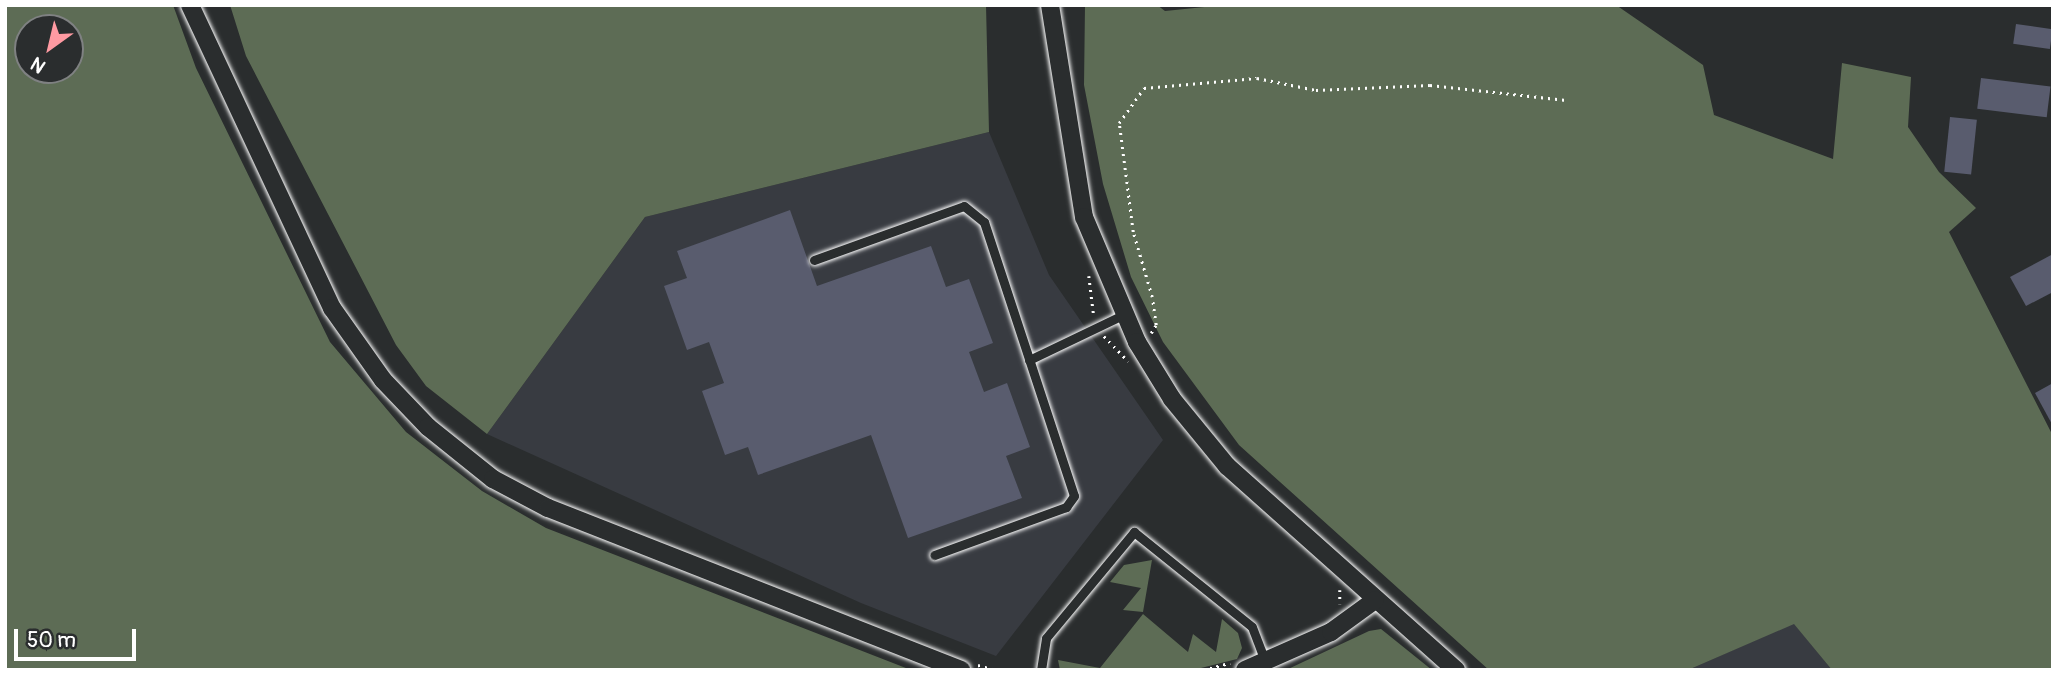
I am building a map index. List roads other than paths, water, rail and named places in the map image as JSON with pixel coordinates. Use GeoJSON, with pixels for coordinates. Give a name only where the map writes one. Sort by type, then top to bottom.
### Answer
{"type":"FeatureCollection","features":[{"type":"Feature","properties":{"kind":"street"},"geometry":{"type":"LineString","coordinates":[[190,5],[331,308],[383,380],[429,427],[493,479],[548,508],[965,666]]}},
{"type":"Feature","properties":{"kind":"street"},"geometry":{"type":"LineString","coordinates":[[1050,5],[1084,217],[1123,315],[1147,341],[1210,448],[1456,670]]}},
{"type":"Feature","properties":{"kind":"street"},"geometry":{"type":"LineString","coordinates":[[1245,670],[1331,632],[1376,600]]}},
{"type":"Feature","properties":{"kind":"lane"},"geometry":{"type":"LineString","coordinates":[[814,260],[964,206],[976,210],[1074,496],[1066,507],[934,555]]}},
{"type":"Feature","properties":{"kind":"lane"},"geometry":{"type":"LineString","coordinates":[[1029,360],[1123,315]]}},
{"type":"Feature","properties":{"kind":"lane"},"geometry":{"type":"LineString","coordinates":[[1041,670],[1046,638],[1134,531],[1252,627],[1265,662]]}}]}
